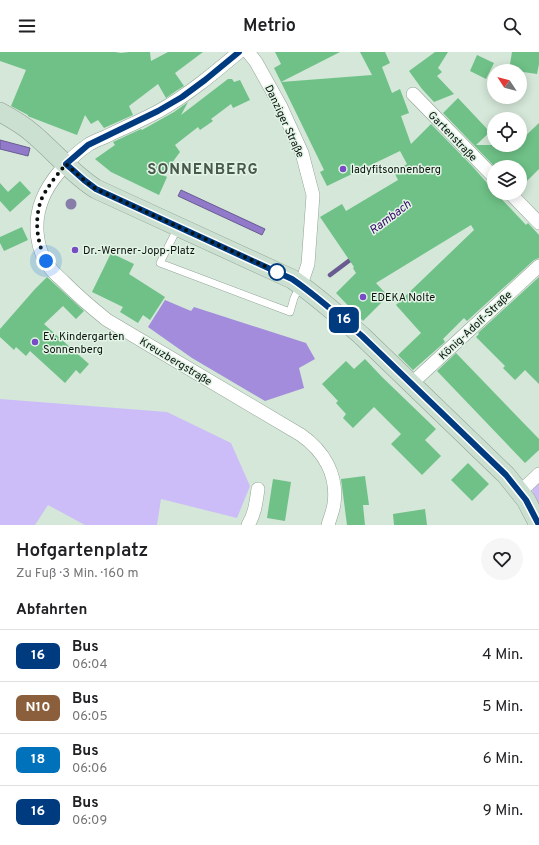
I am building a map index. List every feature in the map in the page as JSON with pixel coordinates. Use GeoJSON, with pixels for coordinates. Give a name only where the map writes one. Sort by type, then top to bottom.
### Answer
{"type":"FeatureCollection","features":[{"type":"Feature","properties":{"kind":"main road"},"geometry":{"type":"LineString","coordinates":[[0,112],[31,132],[96,189],[292,279],[301,285],[342,318],[506,475],[520,492],[539,525]]}},
{"type":"Feature","properties":{"kind":"street","name":"Kreuzbergstraße"},"geometry":{"type":"LineString","coordinates":[[239,52],[182,97],[158,111],[88,145],[66,164],[48,188],[39,210],[37,221],[41,252],[52,270],[80,298],[107,320],[301,435],[316,447],[327,463],[334,483],[334,505],[328,525]]}},
{"type":"Feature","properties":{"kind":"street","name":"Danziger Straße"},"geometry":{"type":"LineString","coordinates":[[248,52],[256,62],[281,107],[302,153],[313,195],[308,264],[301,285]]}},
{"type":"Feature","properties":{"kind":"street","name":"Gartenstraße"},"geometry":{"type":"LineString","coordinates":[[413,94],[487,170]]}},
{"type":"Feature","properties":{"kind":"street"},"geometry":{"type":"LineString","coordinates":[[517,200],[539,223]]}},
{"type":"Feature","properties":{"kind":"street","name":"König-Adolf-Straße"},"geometry":{"type":"LineString","coordinates":[[411,384],[539,266]]}},
{"type":"Feature","properties":{"kind":"street"},"geometry":{"type":"LineString","coordinates":[[520,492],[539,474]]}},
{"type":"Feature","properties":{"kind":"street"},"geometry":{"type":"LineString","coordinates":[[248,525],[254,514],[258,489]]}},
{"type":"Feature","properties":{"kind":"lane"},"geometry":{"type":"LineString","coordinates":[[178,226],[160,264],[290,312],[294,298],[301,285]]}},
{"type":"Feature","properties":{"kind":"shaded area"},"geometry":{"type":"Polygon","coordinates":[[[0,140],[30,148],[28,156],[0,149],[0,140]]]}},
{"type":"Feature","properties":{"kind":"shaded area"},"geometry":{"type":"Polygon","coordinates":[[[181,190],[265,229],[262,235],[178,196],[181,190]]]}},
{"type":"Feature","properties":{"kind":"shaded area"},"geometry":{"type":"Polygon","coordinates":[[[165,300],[191,311],[194,307],[306,343],[315,359],[299,368],[304,388],[265,401],[192,358],[148,327],[165,300]]]}},
{"type":"Feature","properties":{"kind":"shaded area"},"geometry":{"type":"Polygon","coordinates":[[[0,399],[167,412],[231,443],[250,486],[237,518],[161,499],[157,525],[85,525],[48,505],[35,525],[0,525],[0,399]]]}},
{"type":"Feature","properties":{"kind":"shaded area"},"geometry":{"type":"Polygon","coordinates":[[[539,481],[539,511],[532,489],[539,481]]]}},
{"type":"Feature","properties":{"kind":"building"},"geometry":{"type":"Polygon","coordinates":[[[0,52],[150,52],[151,61],[168,52],[203,52],[175,73],[184,86],[166,98],[158,84],[129,106],[133,115],[104,128],[98,120],[91,124],[85,115],[77,135],[30,117],[11,106],[26,70],[0,61],[0,52]]]}},
{"type":"Feature","properties":{"kind":"building"},"geometry":{"type":"Polygon","coordinates":[[[275,52],[340,52],[281,82],[274,68],[281,64],[275,52]]]}},
{"type":"Feature","properties":{"kind":"building"},"geometry":{"type":"Polygon","coordinates":[[[360,52],[385,52],[390,63],[382,67],[392,93],[400,89],[409,113],[401,116],[411,144],[431,124],[487,183],[487,200],[503,200],[526,225],[528,223],[539,235],[539,258],[534,260],[467,321],[464,318],[443,339],[445,342],[413,370],[398,355],[421,333],[396,305],[474,230],[471,225],[376,283],[388,296],[363,321],[336,293],[356,273],[353,268],[354,267],[320,217],[342,204],[346,211],[398,180],[394,172],[407,164],[400,151],[327,186],[320,172],[324,170],[281,82],[372,75],[360,52]]]}},
{"type":"Feature","properties":{"kind":"building"},"geometry":{"type":"Polygon","coordinates":[[[435,52],[448,52],[438,68],[442,72],[437,76],[454,94],[434,102],[409,71],[435,52]]]}},
{"type":"Feature","properties":{"kind":"building"},"geometry":{"type":"Polygon","coordinates":[[[512,52],[539,52],[537,74],[527,73],[527,64],[510,64],[512,52]]]}},
{"type":"Feature","properties":{"kind":"building"},"geometry":{"type":"Polygon","coordinates":[[[477,55],[494,63],[487,64],[486,79],[470,71],[477,55]]]}},
{"type":"Feature","properties":{"kind":"building"},"geometry":{"type":"Polygon","coordinates":[[[228,79],[232,79],[234,82],[240,80],[250,100],[233,108],[231,104],[211,119],[213,121],[200,130],[198,127],[175,145],[180,152],[163,175],[167,177],[159,195],[111,172],[95,159],[115,145],[113,142],[141,129],[142,130],[174,112],[188,102],[181,115],[228,79]]]}},
{"type":"Feature","properties":{"kind":"building"},"geometry":{"type":"Polygon","coordinates":[[[458,98],[487,129],[487,135],[476,145],[487,145],[487,152],[527,152],[527,134],[539,123],[539,169],[527,181],[527,160],[488,160],[443,113],[458,98]]]}},
{"type":"Feature","properties":{"kind":"building"},"geometry":{"type":"Polygon","coordinates":[[[20,181],[31,193],[10,212],[0,201],[0,183],[8,192],[20,181]]]}},
{"type":"Feature","properties":{"kind":"building"},"geometry":{"type":"Polygon","coordinates":[[[22,227],[28,240],[4,251],[0,243],[0,237],[22,227]]]}},
{"type":"Feature","properties":{"kind":"building"},"geometry":{"type":"Polygon","coordinates":[[[111,253],[134,264],[129,274],[165,297],[150,320],[143,315],[138,323],[120,312],[123,307],[92,292],[111,253]]]}},
{"type":"Feature","properties":{"kind":"building","name":"Ev. Kindergarten Sonnenberg"},"geometry":{"type":"Polygon","coordinates":[[[47,277],[84,311],[76,319],[63,306],[44,324],[89,364],[80,374],[76,370],[65,383],[30,351],[26,356],[16,347],[14,350],[0,337],[0,329],[47,277]]]}},
{"type":"Feature","properties":{"kind":"building"},"geometry":{"type":"Polygon","coordinates":[[[539,277],[539,384],[525,370],[515,380],[503,368],[505,366],[476,337],[479,334],[478,333],[539,277]]]}},
{"type":"Feature","properties":{"kind":"building"},"geometry":{"type":"Polygon","coordinates":[[[456,353],[539,439],[539,450],[525,463],[437,371],[456,353]]]}},
{"type":"Feature","properties":{"kind":"building"},"geometry":{"type":"Polygon","coordinates":[[[365,359],[436,429],[425,440],[441,456],[422,475],[391,444],[401,434],[374,407],[353,428],[343,418],[346,414],[336,403],[338,401],[322,384],[346,361],[354,369],[365,359]]]}},
{"type":"Feature","properties":{"kind":"building"},"geometry":{"type":"Polygon","coordinates":[[[468,463],[489,484],[472,501],[451,480],[468,463]]]}},
{"type":"Feature","properties":{"kind":"building"},"geometry":{"type":"Polygon","coordinates":[[[365,476],[369,505],[363,505],[365,525],[347,525],[341,479],[365,476]]]}},
{"type":"Feature","properties":{"kind":"building"},"geometry":{"type":"Polygon","coordinates":[[[273,479],[291,482],[285,521],[267,518],[273,479]]]}},
{"type":"Feature","properties":{"kind":"building"},"geometry":{"type":"Polygon","coordinates":[[[425,509],[427,525],[394,525],[393,514],[425,509]]]}},
{"type":"Feature","properties":{"kind":"waterway","name":"Rambach"},"geometry":{"type":"LineString","coordinates":[[330,275],[354,257]]}},
{"type":"Feature","properties":{"kind":"bus line","name":"16"},"geometry":{"type":"LineString","coordinates":[[239,52],[182,97],[158,111],[88,145],[66,164],[96,189],[292,279],[301,285],[362,336],[506,475],[526,500],[539,525]]}},
{"type":"Feature","properties":{"kind":"place","name":"ladyfitsonnenberg"},"geometry":{"type":"Point","coordinates":[343,169]}},
{"type":"Feature","properties":{"kind":"place","name":"Dr.-Werner-Jopp-Platz"},"geometry":{"type":"Point","coordinates":[75,250]}},
{"type":"Feature","properties":{"kind":"place","name":"EDEKA Nolte"},"geometry":{"type":"Point","coordinates":[363,297]}},
{"type":"Feature","properties":{"kind":"place","name":"Ev. Kindergarten Sonnenberg"},"geometry":{"type":"Point","coordinates":[35,342]}},
{"type":"Feature","properties":{"kind":"district","name":"SONNENBERG"},"geometry":{"type":"Point","coordinates":[203,169]}},
{"type":"Feature","properties":{"kind":"route"},"geometry":{"type":"LineString","coordinates":[[46,261],[38,242],[37,221],[39,210],[48,188],[66,164],[96,189],[282,274],[277,272]]}}]}
